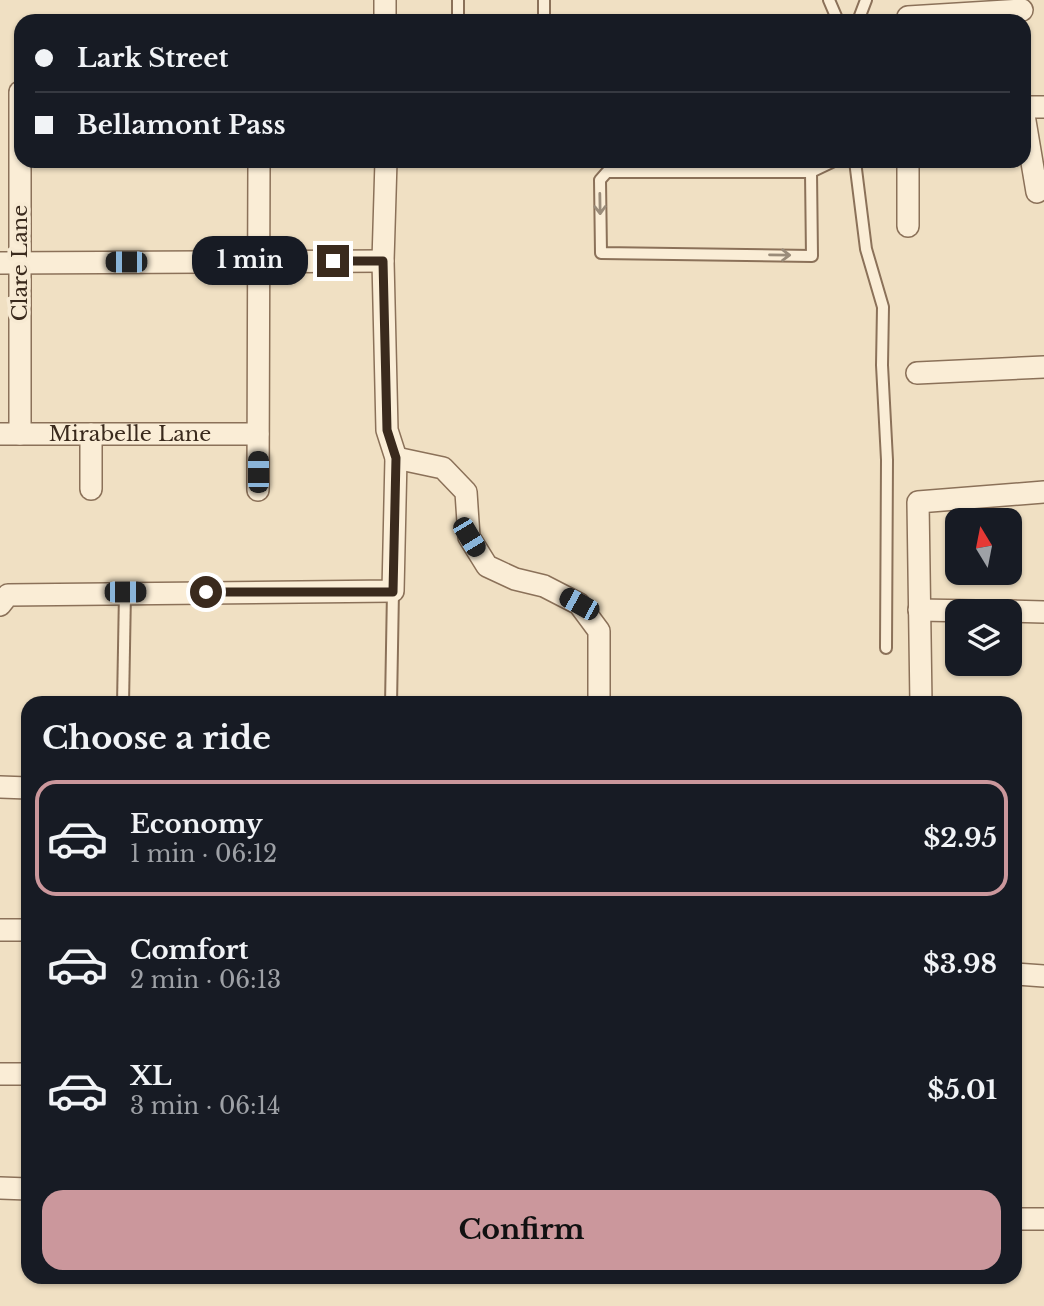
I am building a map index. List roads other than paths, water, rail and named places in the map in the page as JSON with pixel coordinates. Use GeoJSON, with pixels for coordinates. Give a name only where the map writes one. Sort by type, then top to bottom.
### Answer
{"type":"FeatureCollection","features":[{"type":"Feature","properties":{"kind":"street"},"geometry":{"type":"LineString","coordinates":[[957,14],[1022,10]]}},
{"type":"Feature","properties":{"kind":"street"},"geometry":{"type":"LineString","coordinates":[[1031,156],[1037,192]]}},
{"type":"Feature","properties":{"kind":"street","name":"Clare Lane"},"geometry":{"type":"LineString","coordinates":[[10,434],[10,262],[16,168]]}},
{"type":"Feature","properties":{"kind":"street"},"geometry":{"type":"LineString","coordinates":[[258,491],[259,168]]}},
{"type":"Feature","properties":{"kind":"street"},"geometry":{"type":"LineString","coordinates":[[0,605],[8,595],[393,592],[396,458],[387,430],[383,261],[386,168]]}},
{"type":"Feature","properties":{"kind":"street"},"geometry":{"type":"LineString","coordinates":[[908,168],[908,226]]}},
{"type":"Feature","properties":{"kind":"street"},"geometry":{"type":"LineString","coordinates":[[10,262],[383,261]]}},
{"type":"Feature","properties":{"kind":"street"},"geometry":{"type":"LineString","coordinates":[[917,373],[1044,367]]}},
{"type":"Feature","properties":{"kind":"street","name":"Mirabelle Lane"},"geometry":{"type":"LineString","coordinates":[[10,434],[258,434]]}},
{"type":"Feature","properties":{"kind":"street"},"geometry":{"type":"LineString","coordinates":[[91,434],[91,489]]}},
{"type":"Feature","properties":{"kind":"street"},"geometry":{"type":"LineString","coordinates":[[396,458],[443,468],[466,492],[469,537],[487,565],[515,579],[544,586],[579,604],[599,631],[599,696]]}},
{"type":"Feature","properties":{"kind":"street"},"geometry":{"type":"LineString","coordinates":[[921,696],[918,502],[1044,492]]}},
{"type":"Feature","properties":{"kind":"street"},"geometry":{"type":"LineString","coordinates":[[919,610],[945,610]]}},
{"type":"Feature","properties":{"kind":"street"},"geometry":{"type":"LineString","coordinates":[[1022,611],[1044,612]]}},
{"type":"Feature","properties":{"kind":"street"},"geometry":{"type":"LineString","coordinates":[[0,788],[21,788]]}},
{"type":"Feature","properties":{"kind":"street"},"geometry":{"type":"LineString","coordinates":[[0,930],[21,930]]}},
{"type":"Feature","properties":{"kind":"street"},"geometry":{"type":"LineString","coordinates":[[1022,974],[1044,976]]}},
{"type":"Feature","properties":{"kind":"street"},"geometry":{"type":"LineString","coordinates":[[0,1074],[21,1074]]}},
{"type":"Feature","properties":{"kind":"street"},"geometry":{"type":"LineString","coordinates":[[0,1188],[21,1189]]}},
{"type":"Feature","properties":{"kind":"street"},"geometry":{"type":"LineString","coordinates":[[1022,1219],[1044,1219]]}},
{"type":"Feature","properties":{"kind":"lane"},"geometry":{"type":"LineString","coordinates":[[811,172],[812,256],[601,253],[600,180],[607,172],[811,172],[819,168]]}},
{"type":"Feature","properties":{"kind":"lane"},"geometry":{"type":"LineString","coordinates":[[856,168],[866,249],[883,307],[881,365],[887,460],[887,648]]}},
{"type":"Feature","properties":{"kind":"lane"},"geometry":{"type":"LineString","coordinates":[[123,696],[125,592]]}},
{"type":"Feature","properties":{"kind":"lane"},"geometry":{"type":"LineString","coordinates":[[391,696],[393,592]]}}]}
